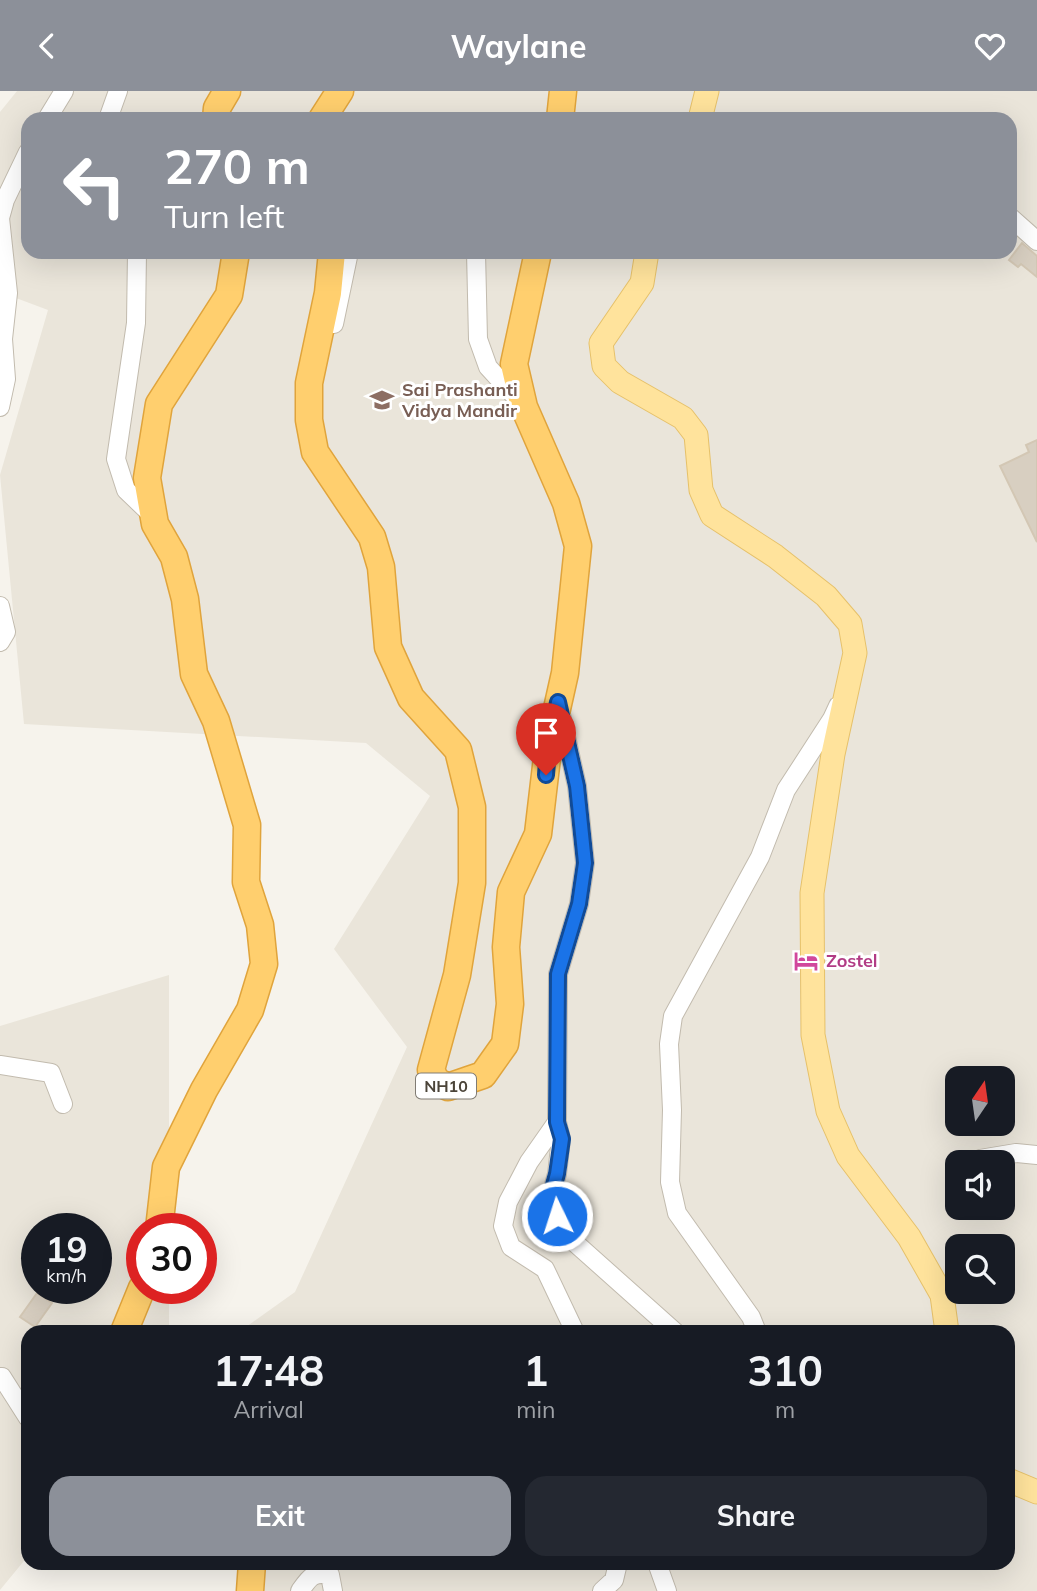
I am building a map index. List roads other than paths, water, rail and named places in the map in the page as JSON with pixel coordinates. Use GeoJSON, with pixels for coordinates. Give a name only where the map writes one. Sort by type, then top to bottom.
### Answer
{"type":"FeatureCollection","features":[{"type":"Feature","properties":{"kind":"highway"},"geometry":{"type":"LineString","coordinates":[[217,112],[227,91]]}},
{"type":"Feature","properties":{"kind":"highway"},"geometry":{"type":"LineString","coordinates":[[326,112],[340,91]]}},
{"type":"Feature","properties":{"kind":"highway"},"geometry":{"type":"LineString","coordinates":[[561,112],[563,91]]}},
{"type":"Feature","properties":{"kind":"highway"},"geometry":{"type":"LineString","coordinates":[[161,1213],[166,1167],[204,1090],[250,1010],[264,964],[260,925],[246,882],[247,825],[216,721],[194,674],[185,599],[174,557],[155,524],[147,478],[159,404],[229,295],[235,259]]}},
{"type":"Feature","properties":{"kind":"highway","name":"NH10"},"geometry":{"type":"LineString","coordinates":[[331,259],[328,293],[309,383],[309,420],[315,451],[372,537],[381,567],[388,647],[411,698],[458,750],[472,807],[472,883],[457,975],[431,1070],[436,1081],[448,1087],[483,1075],[506,1044],[510,1004],[506,947],[511,893],[538,834],[548,749],[565,673],[578,546],[566,503],[524,407],[514,364],[536,259]]}},
{"type":"Feature","properties":{"kind":"highway"},"geometry":{"type":"LineString","coordinates":[[127,1325],[135,1304]]}},
{"type":"Feature","properties":{"kind":"highway"},"geometry":{"type":"LineString","coordinates":[[250,1591],[252,1570]]}},
{"type":"Feature","properties":{"kind":"main road"},"geometry":{"type":"LineString","coordinates":[[702,112],[708,91]]}},
{"type":"Feature","properties":{"kind":"main road"},"geometry":{"type":"LineString","coordinates":[[646,259],[642,283],[601,343],[604,366],[620,382],[682,418],[696,435],[701,490],[712,515],[775,556],[826,596],[850,624],[855,653],[833,754],[812,893],[813,1035],[828,1111],[848,1156],[909,1237],[942,1295],[946,1325]]}},
{"type":"Feature","properties":{"kind":"main road"},"geometry":{"type":"LineString","coordinates":[[1015,1483],[1037,1492]]}},
{"type":"Feature","properties":{"kind":"street"},"geometry":{"type":"LineString","coordinates":[[51,112],[64,91]]}},
{"type":"Feature","properties":{"kind":"street"},"geometry":{"type":"LineString","coordinates":[[110,112],[118,91]]}},
{"type":"Feature","properties":{"kind":"street"},"geometry":{"type":"LineString","coordinates":[[0,407],[6,379],[3,339],[8,293],[0,218],[5,200],[21,167]]}},
{"type":"Feature","properties":{"kind":"street"},"geometry":{"type":"LineString","coordinates":[[1017,223],[1037,241]]}},
{"type":"Feature","properties":{"kind":"street"},"geometry":{"type":"LineString","coordinates":[[137,259],[136,323],[116,459],[126,490],[153,516]]}},
{"type":"Feature","properties":{"kind":"street"},"geometry":{"type":"LineString","coordinates":[[313,366],[330,341],[348,259]]}},
{"type":"Feature","properties":{"kind":"street"},"geometry":{"type":"LineString","coordinates":[[477,259],[478,339],[488,367],[524,407]]}},
{"type":"Feature","properties":{"kind":"street"},"geometry":{"type":"LineString","coordinates":[[0,606],[6,632],[0,642]]}},
{"type":"Feature","properties":{"kind":"street"},"geometry":{"type":"LineString","coordinates":[[754,1325],[677,1213],[670,1182],[672,1110],[668,1044],[673,1016],[760,857],[786,790],[832,719],[852,671]]}},
{"type":"Feature","properties":{"kind":"street"},"geometry":{"type":"LineString","coordinates":[[558,702],[577,786],[585,863],[579,904],[558,974],[557,1122],[562,1139],[550,1199],[564,1233],[667,1325]]}},
{"type":"Feature","properties":{"kind":"street"},"geometry":{"type":"LineString","coordinates":[[0,1065],[51,1073],[63,1104]]}},
{"type":"Feature","properties":{"kind":"street"},"geometry":{"type":"LineString","coordinates":[[557,1122],[529,1162],[513,1192],[503,1226],[511,1247],[545,1269],[572,1325]]}},
{"type":"Feature","properties":{"kind":"street"},"geometry":{"type":"LineString","coordinates":[[1015,1153],[1037,1155]]}},
{"type":"Feature","properties":{"kind":"street"},"geometry":{"type":"LineString","coordinates":[[0,1377],[21,1407]]}},
{"type":"Feature","properties":{"kind":"street"},"geometry":{"type":"LineString","coordinates":[[602,1591],[614,1580],[616,1570]]}},
{"type":"Feature","properties":{"kind":"street"},"geometry":{"type":"LineString","coordinates":[[660,1570],[667,1591]]}},
{"type":"Feature","properties":{"kind":"street"},"geometry":{"type":"LineString","coordinates":[[300,1591],[310,1576],[321,1573],[332,1576]]}},
{"type":"Feature","properties":{"kind":"place","name":"Sai Prashanti Vidya Mandir"},"geometry":{"type":"Point","coordinates":[382,400]}},
{"type":"Feature","properties":{"kind":"place","name":"Zostel"},"geometry":{"type":"Point","coordinates":[806,961]}}]}
